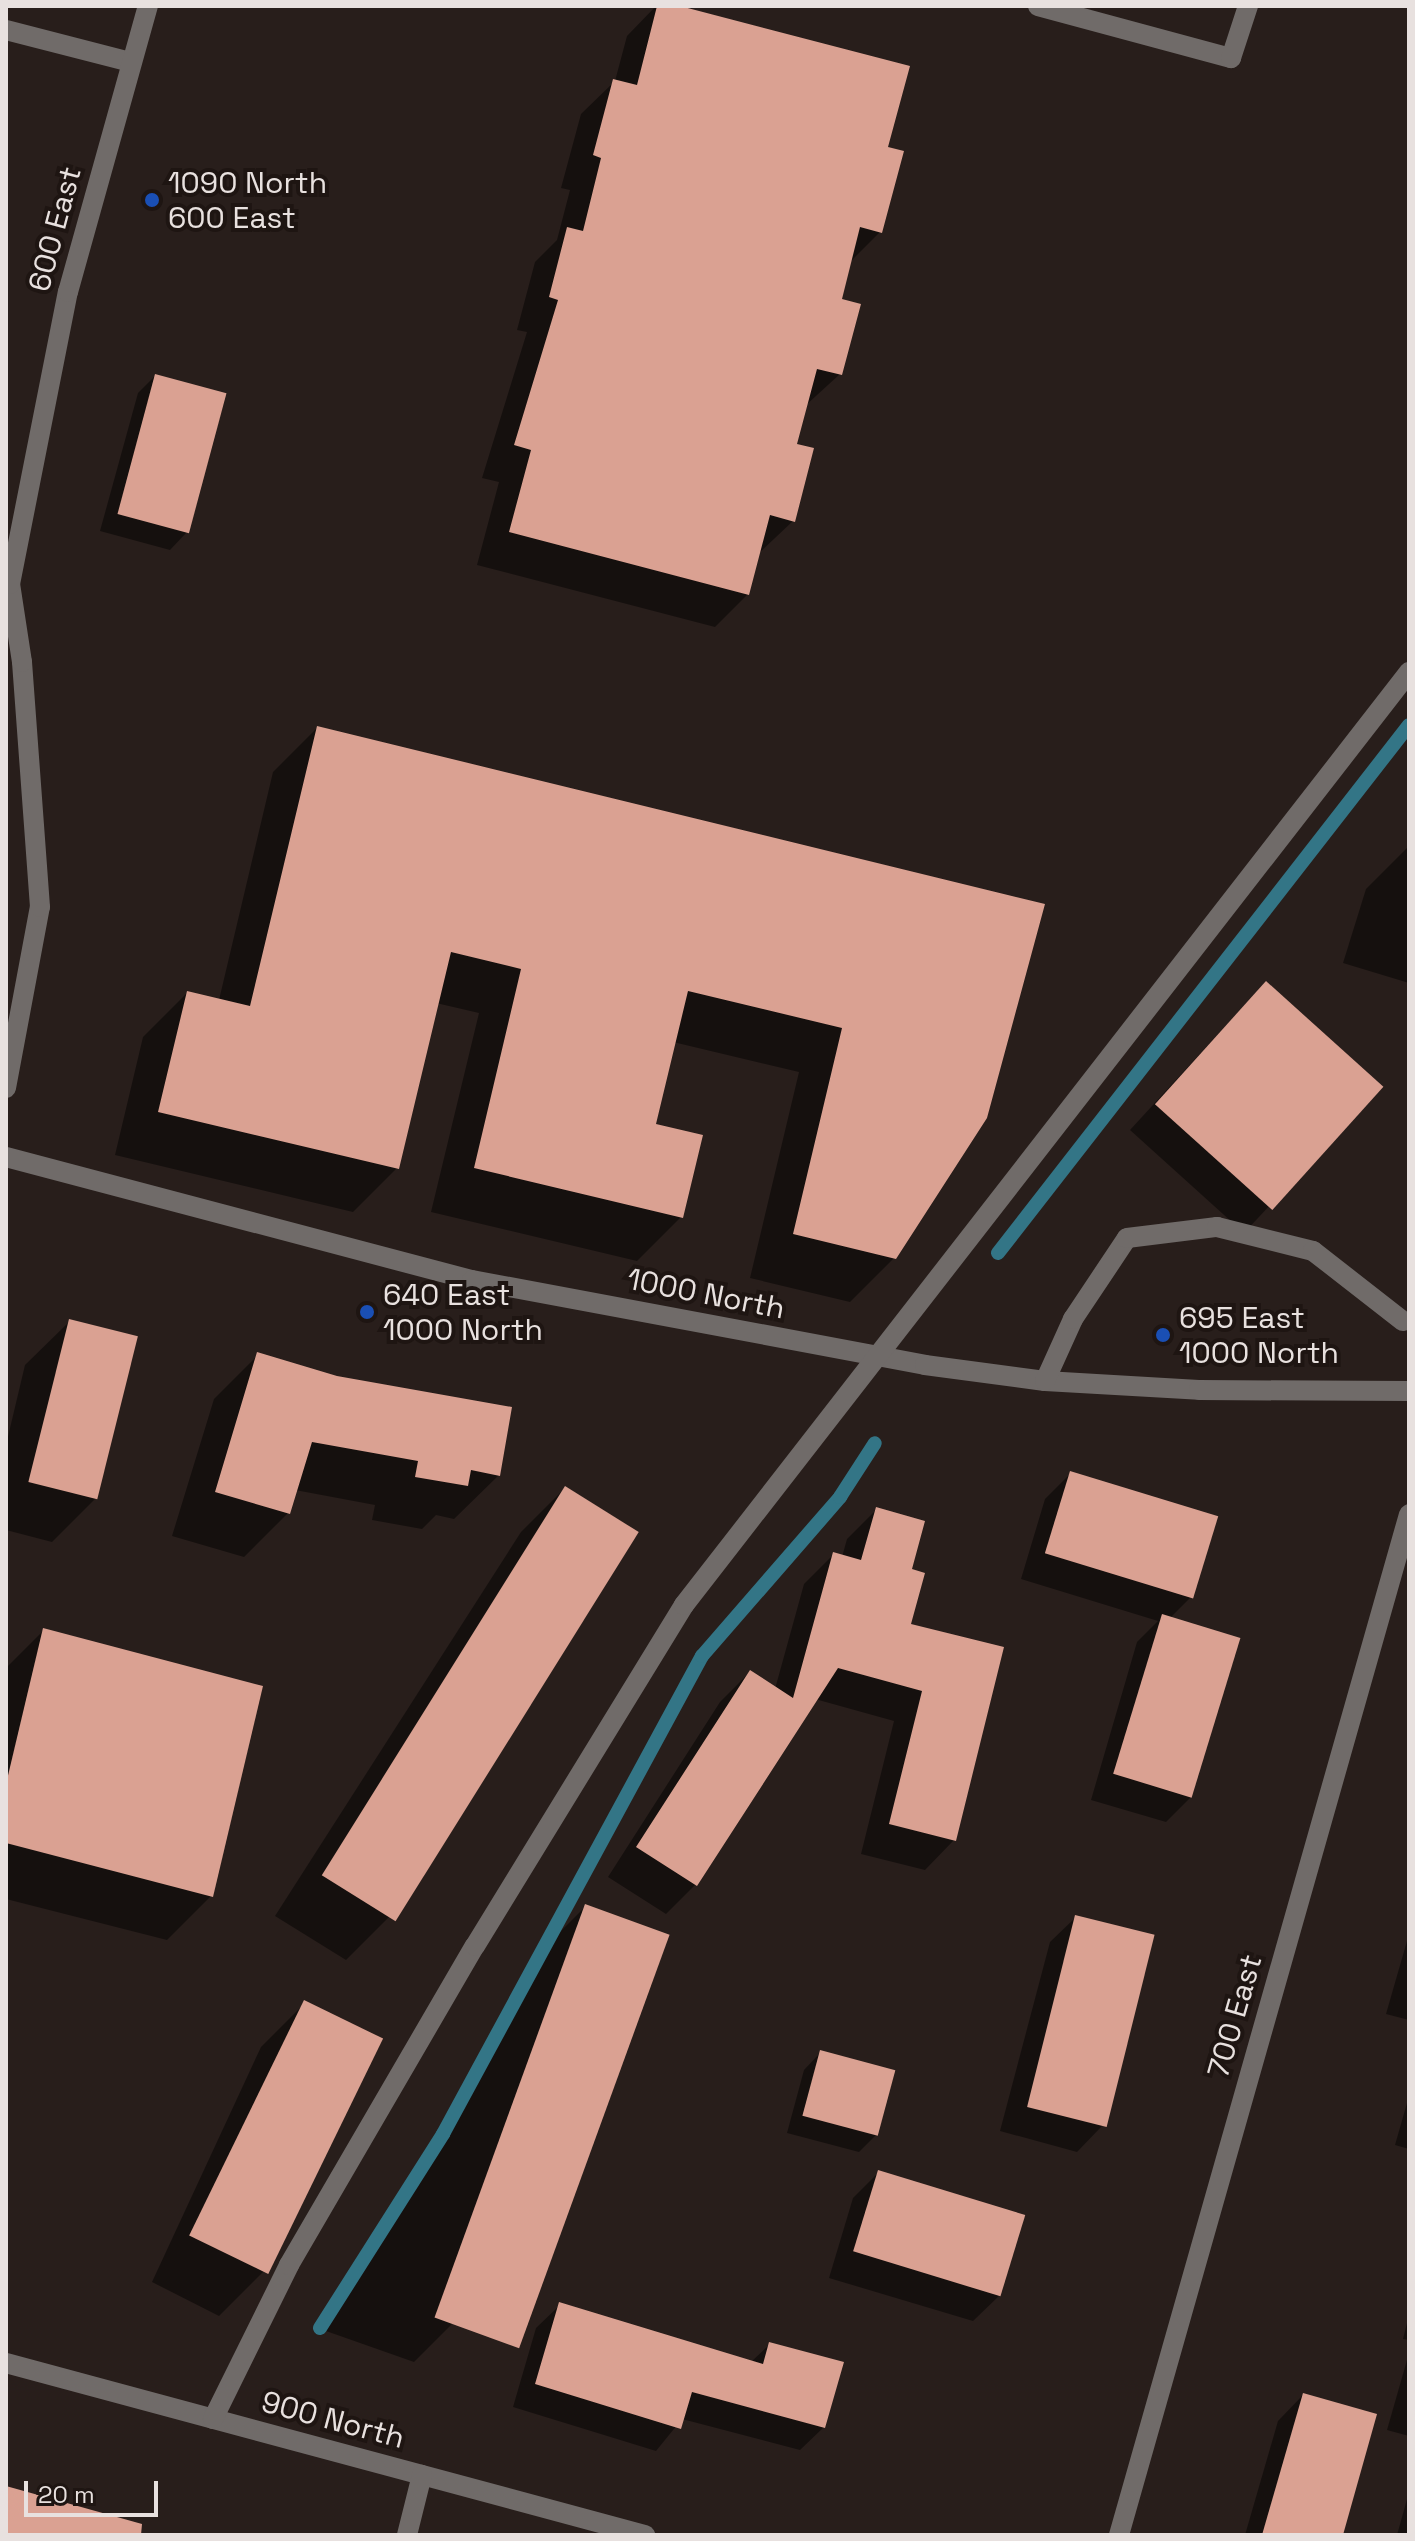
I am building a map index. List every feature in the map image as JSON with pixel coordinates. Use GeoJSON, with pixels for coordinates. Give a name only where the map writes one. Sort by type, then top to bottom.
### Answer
{"type":"FeatureCollection","features":[{"type":"Feature","properties":{"kind":"street","name":"600 East"},"geometry":{"type":"LineString","coordinates":[[6,1088],[40,907],[22,662],[8,583],[68,292],[148,6]]}},
{"type":"Feature","properties":{"kind":"street"},"geometry":{"type":"LineString","coordinates":[[1038,6],[1231,58],[1248,6]]}},
{"type":"Feature","properties":{"kind":"street"},"geometry":{"type":"LineString","coordinates":[[6,30],[131,62]]}},
{"type":"Feature","properties":{"kind":"street"},"geometry":{"type":"LineString","coordinates":[[213,2419],[289,2265],[475,1946],[684,1605],[1409,672]]}},
{"type":"Feature","properties":{"kind":"street","name":"1000 North"},"geometry":{"type":"LineString","coordinates":[[6,1157],[472,1280],[877,1356],[1045,1381],[1199,1390],[1409,1391]]}},
{"type":"Feature","properties":{"kind":"street"},"geometry":{"type":"LineString","coordinates":[[1045,1381],[1073,1319],[1127,1238],[1217,1227],[1313,1251],[1403,1321]]}},
{"type":"Feature","properties":{"kind":"street","name":"700 East"},"geometry":{"type":"LineString","coordinates":[[1119,2535],[1409,1517]]}},
{"type":"Feature","properties":{"kind":"street","name":"900 North"},"geometry":{"type":"LineString","coordinates":[[6,2363],[645,2535]]}},
{"type":"Feature","properties":{"kind":"street"},"geometry":{"type":"LineString","coordinates":[[407,2535],[422,2475]]}},
{"type":"Feature","properties":{"kind":"building"},"geometry":{"type":"Polygon","coordinates":[[[657,6],[680,6],[910,66],[888,147],[904,151],[882,233],[860,227],[842,299],[861,304],[842,375],[817,369],[797,444],[814,448],[795,522],[770,515],[749,595],[509,532],[531,450],[514,445],[558,300],[549,297],[567,227],[583,231],[601,158],[593,155],[613,79],[637,85],[657,6]]]}},
{"type":"Feature","properties":{"kind":"building"},"geometry":{"type":"Polygon","coordinates":[[[155,374],[226,393],[189,533],[117,514],[155,374]]]}},
{"type":"Feature","properties":{"kind":"building"},"geometry":{"type":"Polygon","coordinates":[[[317,726],[1045,904],[987,1118],[896,1259],[793,1234],[842,1028],[688,991],[656,1124],[703,1135],[683,1218],[474,1168],[521,969],[451,952],[399,1169],[158,1112],[187,991],[250,1006],[317,726]]]}},
{"type":"Feature","properties":{"kind":"building"},"geometry":{"type":"Polygon","coordinates":[[[1266,981],[1383,1087],[1272,1210],[1155,1104],[1266,981]]]}},
{"type":"Feature","properties":{"kind":"building"},"geometry":{"type":"Polygon","coordinates":[[[69,1319],[138,1336],[97,1499],[28,1482],[69,1319]]]}},
{"type":"Feature","properties":{"kind":"building"},"geometry":{"type":"Polygon","coordinates":[[[257,1352],[337,1376],[512,1407],[500,1476],[471,1470],[468,1486],[415,1477],[418,1461],[312,1442],[290,1514],[215,1492],[257,1352]]]}},
{"type":"Feature","properties":{"kind":"building"},"geometry":{"type":"Polygon","coordinates":[[[1070,1471],[1218,1516],[1193,1599],[1045,1553],[1070,1471]]]}},
{"type":"Feature","properties":{"kind":"building"},"geometry":{"type":"Polygon","coordinates":[[[565,1486],[639,1532],[396,1921],[322,1875],[565,1486]]]}},
{"type":"Feature","properties":{"kind":"building"},"geometry":{"type":"Polygon","coordinates":[[[876,1507],[925,1521],[912,1569],[925,1573],[911,1624],[1004,1647],[956,1841],[889,1824],[922,1691],[838,1668],[697,1886],[636,1847],[750,1670],[793,1698],[833,1552],[861,1560],[876,1507]]]}},
{"type":"Feature","properties":{"kind":"building"},"geometry":{"type":"Polygon","coordinates":[[[1162,1614],[1240,1638],[1192,1798],[1113,1774],[1162,1614]]]}},
{"type":"Feature","properties":{"kind":"building"},"geometry":{"type":"Polygon","coordinates":[[[43,1628],[263,1686],[213,1897],[6,1843],[6,1784],[43,1628]]]}},
{"type":"Feature","properties":{"kind":"building"},"geometry":{"type":"Polygon","coordinates":[[[585,1904],[670,1935],[519,2348],[435,2317],[585,1904]]]}},
{"type":"Feature","properties":{"kind":"building"},"geometry":{"type":"Polygon","coordinates":[[[1075,1915],[1155,1935],[1107,2127],[1027,2107],[1075,1915]]]}},
{"type":"Feature","properties":{"kind":"building"},"geometry":{"type":"Polygon","coordinates":[[[304,2000],[383,2039],[268,2274],[189,2235],[304,2000]]]}},
{"type":"Feature","properties":{"kind":"building"},"geometry":{"type":"Polygon","coordinates":[[[820,2050],[895,2070],[878,2136],[802,2116],[820,2050]]]}},
{"type":"Feature","properties":{"kind":"building"},"geometry":{"type":"Polygon","coordinates":[[[878,2170],[1025,2215],[1000,2296],[853,2251],[878,2170]]]}},
{"type":"Feature","properties":{"kind":"building"},"geometry":{"type":"Polygon","coordinates":[[[559,2302],[763,2364],[769,2342],[844,2362],[825,2428],[692,2392],[681,2429],[535,2384],[559,2302]]]}},
{"type":"Feature","properties":{"kind":"building"},"geometry":{"type":"Polygon","coordinates":[[[1303,2393],[1377,2414],[1343,2535],[1262,2535],[1303,2393]]]}},
{"type":"Feature","properties":{"kind":"building"},"geometry":{"type":"Polygon","coordinates":[[[6,2486],[142,2524],[141,2535],[6,2535],[6,2486]]]}},
{"type":"Feature","properties":{"kind":"waterway"},"geometry":{"type":"LineString","coordinates":[[998,1253],[1409,725]]}},
{"type":"Feature","properties":{"kind":"waterway"},"geometry":{"type":"LineString","coordinates":[[320,2328],[443,2134],[702,1656],[840,1497],[875,1443]]}},
{"type":"Feature","properties":{"kind":"place","name":"1090 North 600 East"},"geometry":{"type":"Point","coordinates":[152,200]}},
{"type":"Feature","properties":{"kind":"place","name":"640 East 1000 North"},"geometry":{"type":"Point","coordinates":[367,1312]}},
{"type":"Feature","properties":{"kind":"place","name":"695 East 1000 North"},"geometry":{"type":"Point","coordinates":[1163,1335]}}]}
